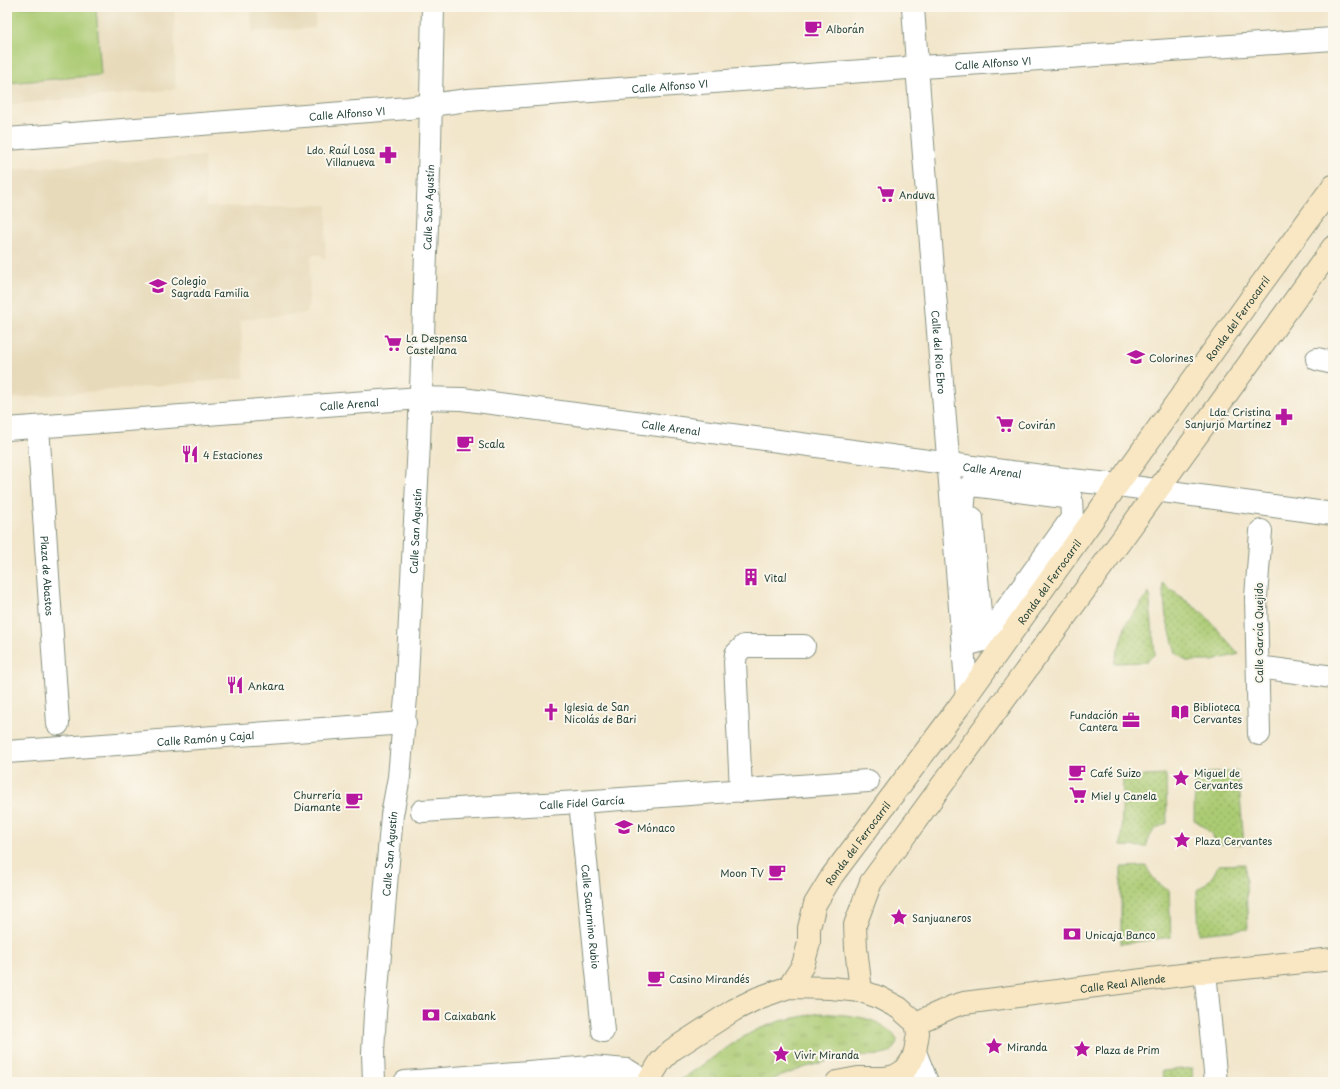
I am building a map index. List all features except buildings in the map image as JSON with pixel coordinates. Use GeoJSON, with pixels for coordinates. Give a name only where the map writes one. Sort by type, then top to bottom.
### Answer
{"type":"FeatureCollection","features":[{"type":"Feature","properties":{"kind":"main road","name":"Ronda del Ferrocarril"},"geometry":{"type":"LineString","coordinates":[[789,987],[803,965],[809,943],[809,928],[815,904],[832,876],[967,696],[1333,186]]}},
{"type":"Feature","properties":{"kind":"main road"},"geometry":{"type":"LineString","coordinates":[[861,991],[856,948],[856,925],[871,882],[1333,247]]}},
{"type":"Feature","properties":{"kind":"main road","name":"Calle Real Allende"},"geometry":{"type":"LineString","coordinates":[[916,1023],[964,1003],[1205,972],[1333,959]]}},
{"type":"Feature","properties":{"kind":"main road"},"geometry":{"type":"LineString","coordinates":[[647,1082],[660,1062],[672,1050],[734,1010],[758,998],[789,987],[830,988],[861,991],[878,997],[899,1008],[916,1023],[918,1033],[915,1052],[912,1060],[905,1070],[895,1076],[884,1078],[858,1078],[837,1082]]}},
{"type":"Feature","properties":{"kind":"street","name":"Calle San Agustín"},"geometry":{"type":"LineString","coordinates":[[374,1082],[373,1053],[375,1005],[392,815],[399,777],[405,723],[420,398],[431,104],[433,7]]}},
{"type":"Feature","properties":{"kind":"street","name":"Calle del Río Ebro"},"geometry":{"type":"LineString","coordinates":[[913,7],[967,696]]}},
{"type":"Feature","properties":{"kind":"street","name":"Calle Alfonso VI"},"geometry":{"type":"LineString","coordinates":[[7,139],[408,108],[468,100],[917,67],[1333,39]]}},
{"type":"Feature","properties":{"kind":"street","name":"Calle Arenal"},"geometry":{"type":"LineString","coordinates":[[7,429],[420,398],[462,399],[1072,480],[1118,484],[1333,514]]}},
{"type":"Feature","properties":{"kind":"street","name":"Plaza de Abastos"},"geometry":{"type":"LineString","coordinates":[[38,427],[58,724]]}},
{"type":"Feature","properties":{"kind":"street"},"geometry":{"type":"LineString","coordinates":[[973,485],[1072,498],[1072,518],[984,640],[973,642],[973,628],[981,625],[972,518],[963,516],[965,489],[973,485]]}},
{"type":"Feature","properties":{"kind":"street","name":"Calle García Quejido"},"geometry":{"type":"LineString","coordinates":[[1259,734],[1256,597],[1261,531]]}},
{"type":"Feature","properties":{"kind":"street"},"geometry":{"type":"LineString","coordinates":[[741,791],[735,662],[736,654],[744,646],[804,646]]}},
{"type":"Feature","properties":{"kind":"street"},"geometry":{"type":"LineString","coordinates":[[1258,667],[1333,678]]}},
{"type":"Feature","properties":{"kind":"street","name":"Calle Ramón y Cajal"},"geometry":{"type":"LineString","coordinates":[[7,752],[405,723]]}},
{"type":"Feature","properties":{"kind":"street","name":"Calle Fidel García"},"geometry":{"type":"LineString","coordinates":[[422,812],[868,781]]}},
{"type":"Feature","properties":{"kind":"street","name":"Calle Saturnino Rubio"},"geometry":{"type":"LineString","coordinates":[[580,802],[603,1031]]}},
{"type":"Feature","properties":{"kind":"street"},"geometry":{"type":"LineString","coordinates":[[1205,972],[1216,1082]]}},
{"type":"Feature","properties":{"kind":"street"},"geometry":{"type":"LineString","coordinates":[[915,1052],[927,1082]]}},
{"type":"Feature","properties":{"kind":"street"},"geometry":{"type":"LineString","coordinates":[[408,1082],[591,1067],[626,1070],[647,1082]]}},
{"type":"Feature","properties":{"kind":"shaded area"},"geometry":{"type":"Polygon","coordinates":[[[7,7],[174,7],[176,89],[7,105],[7,7]]]}},
{"type":"Feature","properties":{"kind":"shaded area"},"geometry":{"type":"Polygon","coordinates":[[[251,7],[316,7],[315,28],[252,32],[251,7]]]}},
{"type":"Feature","properties":{"kind":"shaded area","name":"Colegio Sagrada Familia"},"geometry":{"type":"Polygon","coordinates":[[[204,156],[206,207],[327,205],[325,259],[323,259],[322,255],[311,255],[308,313],[240,320],[245,378],[7,399],[7,170],[204,156]]]}},
{"type":"Feature","properties":{"kind":"green space"},"geometry":{"type":"Polygon","coordinates":[[[7,7],[96,7],[101,75],[7,83],[7,7]]]}},
{"type":"Feature","properties":{"kind":"green space"},"geometry":{"type":"Polygon","coordinates":[[[1162,583],[1204,614],[1239,654],[1212,661],[1186,661],[1176,653],[1166,617],[1162,583]]]}},
{"type":"Feature","properties":{"kind":"green space"},"geometry":{"type":"Polygon","coordinates":[[[1149,593],[1155,654],[1145,662],[1114,663],[1126,624],[1149,593]]]}},
{"type":"Feature","properties":{"kind":"green space"},"geometry":{"type":"Polygon","coordinates":[[[1238,771],[1244,844],[1217,844],[1208,830],[1194,820],[1195,774],[1238,771]]]}},
{"type":"Feature","properties":{"kind":"green space"},"geometry":{"type":"Polygon","coordinates":[[[1166,775],[1167,823],[1153,832],[1146,847],[1121,846],[1123,777],[1166,775]]]}},
{"type":"Feature","properties":{"kind":"green space"},"geometry":{"type":"Polygon","coordinates":[[[1245,864],[1248,929],[1199,934],[1197,890],[1210,879],[1218,865],[1245,864]]]}},
{"type":"Feature","properties":{"kind":"green space"},"geometry":{"type":"Polygon","coordinates":[[[1146,866],[1155,880],[1169,890],[1171,937],[1121,944],[1121,867],[1146,866]]]}},
{"type":"Feature","properties":{"kind":"green space"},"geometry":{"type":"Polygon","coordinates":[[[820,1013],[852,1016],[873,1021],[891,1032],[897,1040],[895,1048],[889,1053],[882,1055],[832,1060],[803,1068],[766,1082],[678,1082],[738,1040],[756,1030],[780,1021],[820,1013]]]}},
{"type":"Feature","properties":{"kind":"green space"},"geometry":{"type":"Polygon","coordinates":[[[1192,1068],[1193,1082],[1163,1082],[1162,1071],[1192,1068]]]}},
{"type":"Feature","properties":{"kind":"place","name":"Alborán"},"geometry":{"type":"Point","coordinates":[813,28]}},
{"type":"Feature","properties":{"kind":"place","name":"Ldo. Raúl Losa Villanueva"},"geometry":{"type":"Point","coordinates":[388,155]}},
{"type":"Feature","properties":{"kind":"place","name":"Anduva"},"geometry":{"type":"Point","coordinates":[886,194]}},
{"type":"Feature","properties":{"kind":"place","name":"Colegio Sagrada Familia"},"geometry":{"type":"Point","coordinates":[158,286]}},
{"type":"Feature","properties":{"kind":"place","name":"La Despensa Castellana"},"geometry":{"type":"Point","coordinates":[393,343]}},
{"type":"Feature","properties":{"kind":"place","name":"Colorines"},"geometry":{"type":"Point","coordinates":[1136,357]}},
{"type":"Feature","properties":{"kind":"place","name":"Lda. Cristina Sanjurjo Martínez"},"geometry":{"type":"Point","coordinates":[1284,417]}},
{"type":"Feature","properties":{"kind":"place","name":"Covirán"},"geometry":{"type":"Point","coordinates":[1005,424]}},
{"type":"Feature","properties":{"kind":"place","name":"Scala"},"geometry":{"type":"Point","coordinates":[465,443]}},
{"type":"Feature","properties":{"kind":"place","name":"4 Estaciones"},"geometry":{"type":"Point","coordinates":[190,454]}},
{"type":"Feature","properties":{"kind":"place","name":"Vital"},"geometry":{"type":"Point","coordinates":[751,577]}},
{"type":"Feature","properties":{"kind":"place","name":"Ankara"},"geometry":{"type":"Point","coordinates":[235,685]}},
{"type":"Feature","properties":{"kind":"place","name":"Iglesia de San Nicolás de Bari"},"geometry":{"type":"Point","coordinates":[551,712]}},
{"type":"Feature","properties":{"kind":"place","name":"Biblioteca Cervantes"},"geometry":{"type":"Point","coordinates":[1180,712]}},
{"type":"Feature","properties":{"kind":"place","name":"Fundación Cantera"},"geometry":{"type":"Point","coordinates":[1131,720]}},
{"type":"Feature","properties":{"kind":"place","name":"Café Suizo"},"geometry":{"type":"Point","coordinates":[1077,772]}},
{"type":"Feature","properties":{"kind":"place","name":"Miguel de Cervantes"},"geometry":{"type":"Point","coordinates":[1181,778]}},
{"type":"Feature","properties":{"kind":"place","name":"Miel y Canela"},"geometry":{"type":"Point","coordinates":[1078,795]}},
{"type":"Feature","properties":{"kind":"place","name":"Churrería Diamante"},"geometry":{"type":"Point","coordinates":[354,800]}},
{"type":"Feature","properties":{"kind":"place","name":"Mónaco"},"geometry":{"type":"Point","coordinates":[624,827]}},
{"type":"Feature","properties":{"kind":"place","name":"Plaza Cervantes"},"geometry":{"type":"Point","coordinates":[1182,840]}},
{"type":"Feature","properties":{"kind":"place","name":"Moon TV"},"geometry":{"type":"Point","coordinates":[777,872]}},
{"type":"Feature","properties":{"kind":"place","name":"Sanjuaneros"},"geometry":{"type":"Point","coordinates":[899,917]}},
{"type":"Feature","properties":{"kind":"place","name":"Unicaja Banco"},"geometry":{"type":"Point","coordinates":[1072,934]}},
{"type":"Feature","properties":{"kind":"place","name":"Casino Mirandés"},"geometry":{"type":"Point","coordinates":[656,978]}},
{"type":"Feature","properties":{"kind":"place","name":"Caixabank"},"geometry":{"type":"Point","coordinates":[431,1015]}},
{"type":"Feature","properties":{"kind":"place","name":"Miranda"},"geometry":{"type":"Point","coordinates":[994,1046]}},
{"type":"Feature","properties":{"kind":"place","name":"Plaza de Prim"},"geometry":{"type":"Point","coordinates":[1082,1049]}},
{"type":"Feature","properties":{"kind":"place","name":"Vivir Miranda"},"geometry":{"type":"Point","coordinates":[781,1054]}}]}
